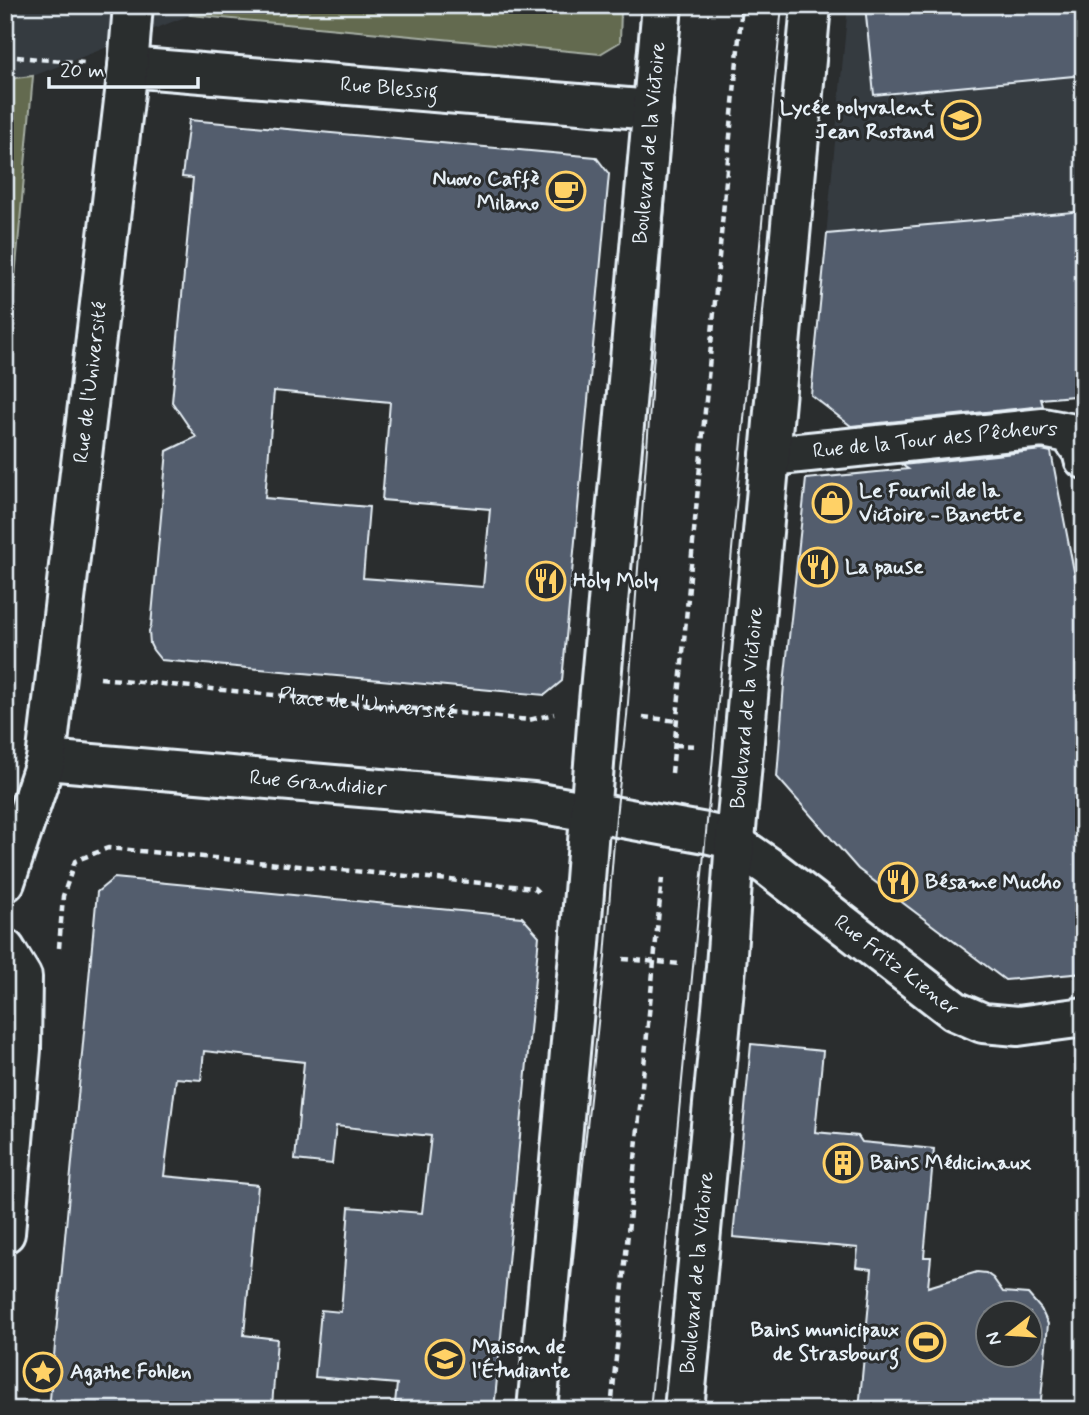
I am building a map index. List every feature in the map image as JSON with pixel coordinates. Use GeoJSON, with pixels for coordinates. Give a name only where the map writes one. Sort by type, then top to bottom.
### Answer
{"type":"FeatureCollection","features":[{"type":"Feature","properties":{"kind":"street","name":"Rue de l'Université"},"geometry":{"type":"LineString","coordinates":[[46,760],[134,5]]}},
{"type":"Feature","properties":{"kind":"street","name":"Boulevard de la Victoire"},"geometry":{"type":"LineString","coordinates":[[537,1410],[662,5]]}},
{"type":"Feature","properties":{"kind":"street","name":"Boulevard de la Victoire"},"geometry":{"type":"LineString","coordinates":[[684,1410],[811,5]]}},
{"type":"Feature","properties":{"kind":"street","name":"Rue Blessig"},"geometry":{"type":"LineString","coordinates":[[128,67],[653,110]]}},
{"type":"Feature","properties":{"kind":"street","name":"Rue de la Tour des Pêcheurs"},"geometry":{"type":"LineString","coordinates":[[770,456],[1043,428],[1069,433],[1082,451],[1084,459]]}},
{"type":"Feature","properties":{"kind":"street","name":"Rue Grandidier"},"geometry":{"type":"LineString","coordinates":[[46,760],[533,802],[735,840]]}},
{"type":"Feature","properties":{"kind":"street"},"geometry":{"type":"LineString","coordinates":[[5,882],[46,760]]}},
{"type":"Feature","properties":{"kind":"street","name":"Rue Fritz Kiener"},"geometry":{"type":"LineString","coordinates":[[735,840],[743,849],[955,1012],[983,1023],[1018,1026],[1084,1017]]}},
{"type":"Feature","properties":{"kind":"street"},"geometry":{"type":"LineString","coordinates":[[5,949],[22,977],[22,989],[21,1049],[5,1233]]}},
{"type":"Feature","properties":{"kind":"path"},"geometry":{"type":"LineString","coordinates":[[672,773],[742,5]]}},
{"type":"Feature","properties":{"kind":"path"},"geometry":{"type":"LineString","coordinates":[[5,56],[128,67]]}},
{"type":"Feature","properties":{"kind":"path","name":"Place de l'Université"},"geometry":{"type":"LineString","coordinates":[[56,673],[529,720],[562,712],[677,721]]}},
{"type":"Feature","properties":{"kind":"path"},"geometry":{"type":"LineString","coordinates":[[59,950],[63,896],[75,861],[107,848],[534,888],[580,944],[604,957],[655,962]]}},
{"type":"Feature","properties":{"kind":"path"},"geometry":{"type":"LineString","coordinates":[[611,1410],[662,878]]}},
{"type":"Feature","properties":{"kind":"shaded area"},"geometry":{"type":"Polygon","coordinates":[[[5,5],[624,5],[620,42],[600,54],[190,15],[33,76],[5,390],[5,5]]]}},
{"type":"Feature","properties":{"kind":"shaded area","name":"Lycée polyvalent Jean Rostand"},"geometry":{"type":"Polygon","coordinates":[[[848,5],[1084,5],[1084,395],[841,418],[811,395],[848,5]]]}},
{"type":"Feature","properties":{"kind":"green space"},"geometry":{"type":"Polygon","coordinates":[[[197,5],[582,5],[621,9],[620,42],[600,54],[190,15],[197,5]]]}},
{"type":"Feature","properties":{"kind":"green space"},"geometry":{"type":"Polygon","coordinates":[[[33,76],[5,390],[5,87],[15,78],[33,76]]]}},
{"type":"Feature","properties":{"kind":"building"},"geometry":{"type":"Polygon","coordinates":[[[865,5],[1084,5],[1084,75],[874,95],[865,5]]]}},
{"type":"Feature","properties":{"kind":"building"},"geometry":{"type":"Polygon","coordinates":[[[189,120],[596,157],[609,174],[562,681],[545,695],[161,660],[153,650],[149,631],[167,451],[196,437],[172,402],[193,178],[182,177],[189,120]],[[274,391],[265,498],[369,507],[363,578],[483,587],[490,509],[382,500],[390,402],[274,391]]]}},
{"type":"Feature","properties":{"kind":"building"},"geometry":{"type":"Polygon","coordinates":[[[1084,211],[1084,395],[1041,399],[1043,406],[851,426],[811,395],[827,234],[1084,211]]]}},
{"type":"Feature","properties":{"kind":"building"},"geometry":{"type":"Polygon","coordinates":[[[1042,450],[1051,452],[1084,623],[1084,973],[1005,980],[858,869],[777,777],[806,479],[908,469],[902,465],[1042,450]]]}},
{"type":"Feature","properties":{"kind":"building"},"geometry":{"type":"Polygon","coordinates":[[[114,878],[522,917],[539,936],[494,1410],[403,1410],[404,1404],[395,1403],[397,1384],[315,1377],[321,1310],[341,1312],[349,1207],[422,1213],[431,1136],[336,1126],[332,1164],[295,1160],[304,1062],[204,1051],[201,1080],[176,1078],[164,1176],[258,1185],[244,1335],[277,1339],[272,1407],[231,1404],[231,1410],[49,1410],[97,892],[114,878]]]}},
{"type":"Feature","properties":{"kind":"building"},"geometry":{"type":"Polygon","coordinates":[[[751,1044],[823,1051],[815,1132],[858,1136],[862,1142],[934,1149],[924,1257],[931,1257],[928,1287],[977,1272],[986,1273],[993,1278],[1003,1292],[1028,1294],[1033,1300],[974,1300],[974,1370],[1044,1370],[1040,1410],[859,1410],[872,1269],[856,1267],[858,1248],[733,1237],[751,1044]]]}},
{"type":"Feature","properties":{"kind":"building"},"geometry":{"type":"Polygon","coordinates":[[[1044,1315],[1048,1324],[1044,1367],[1044,1315]]]}},
{"type":"Feature","properties":{"kind":"tram line"},"geometry":{"type":"LineString","coordinates":[[557,1410],[605,957],[627,716],[672,112],[683,5]]}},
{"type":"Feature","properties":{"kind":"tram line"},"geometry":{"type":"LineString","coordinates":[[650,1410],[782,5]]}},
{"type":"Feature","properties":{"kind":"place","name":"Lycée polyvalent Jean Rostand"},"geometry":{"type":"Point","coordinates":[961,120]}},
{"type":"Feature","properties":{"kind":"place","name":"Nuovo Caffè Milano"},"geometry":{"type":"Point","coordinates":[566,191]}},
{"type":"Feature","properties":{"kind":"place","name":"Le Fournil de la Victoire - Banette"},"geometry":{"type":"Point","coordinates":[832,503]}},
{"type":"Feature","properties":{"kind":"place","name":"La pause"},"geometry":{"type":"Point","coordinates":[818,567]}},
{"type":"Feature","properties":{"kind":"place","name":"Holy Moly"},"geometry":{"type":"Point","coordinates":[546,581]}},
{"type":"Feature","properties":{"kind":"place","name":"Bésame Mucho"},"geometry":{"type":"Point","coordinates":[898,882]}},
{"type":"Feature","properties":{"kind":"place","name":"Bains Médicinaux"},"geometry":{"type":"Point","coordinates":[843,1163]}},
{"type":"Feature","properties":{"kind":"place","name":"Bains municipaux de Strasbourg"},"geometry":{"type":"Point","coordinates":[926,1342]}},
{"type":"Feature","properties":{"kind":"place","name":"Maison de l'Étudiante"},"geometry":{"type":"Point","coordinates":[445,1359]}},
{"type":"Feature","properties":{"kind":"place","name":"Agathe Fohlen"},"geometry":{"type":"Point","coordinates":[43,1372]}}]}
